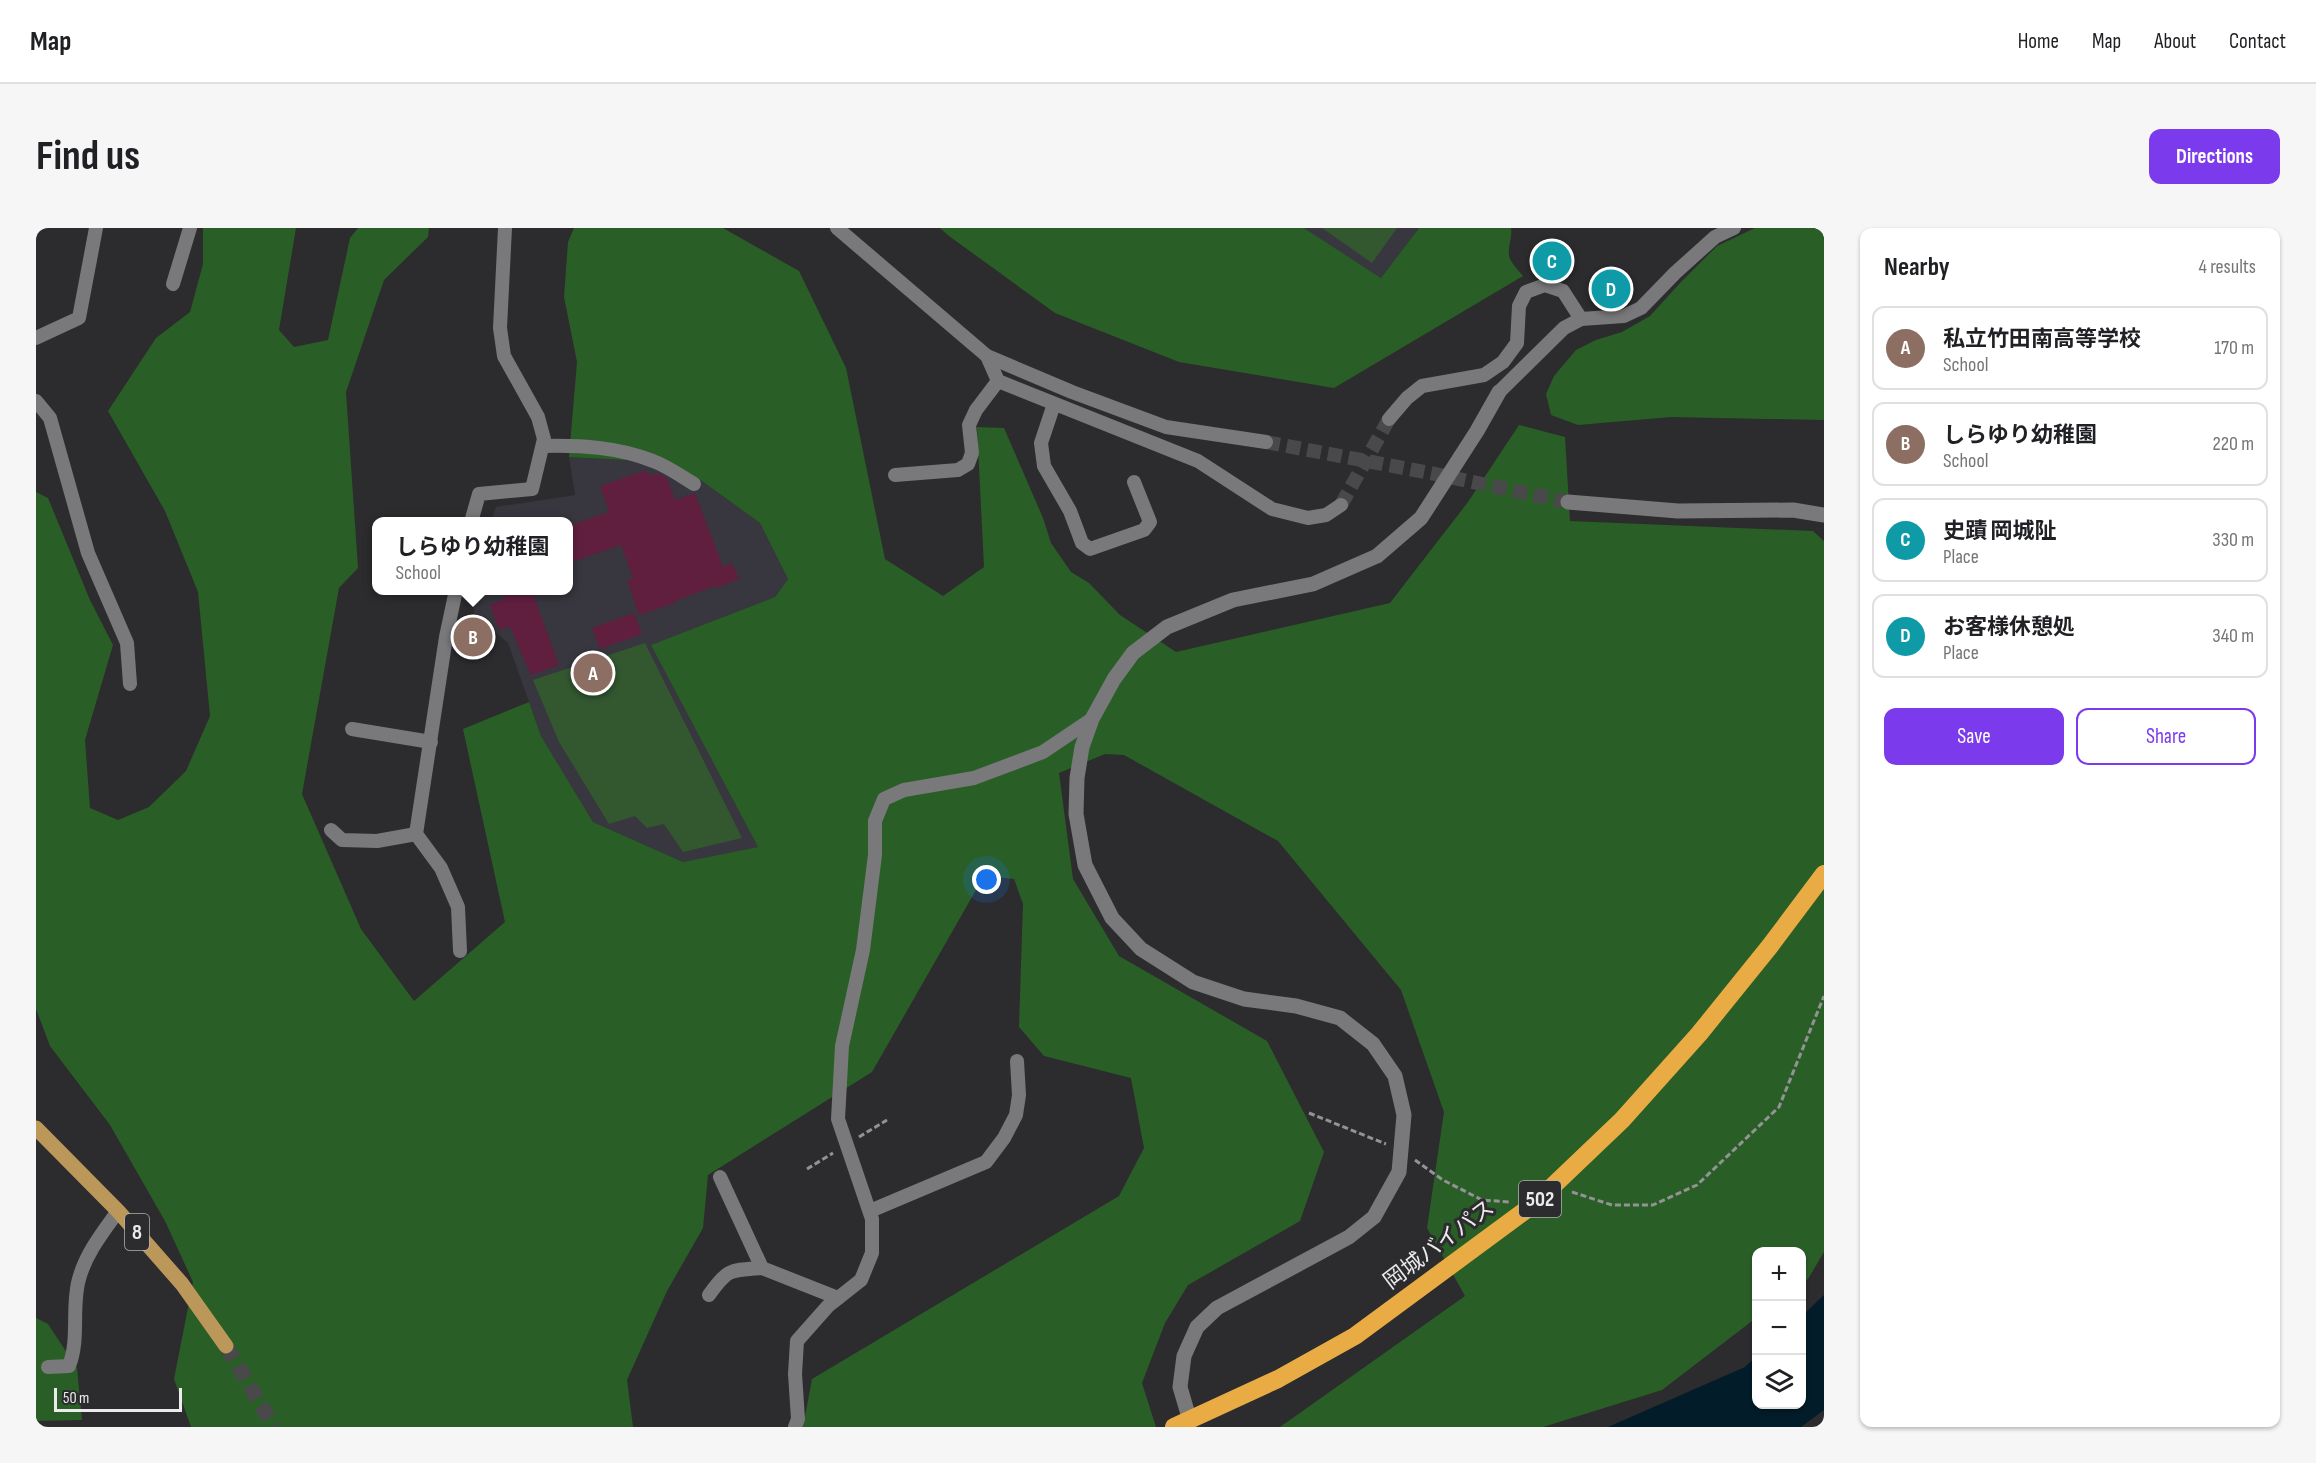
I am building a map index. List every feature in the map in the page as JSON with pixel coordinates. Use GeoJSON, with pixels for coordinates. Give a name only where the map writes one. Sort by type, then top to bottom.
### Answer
{"type":"FeatureCollection","features":[{"type":"Feature","properties":{"kind":"highway","name":"岡城バイパス"},"geometry":{"type":"LineString","coordinates":[[1182,1424],[1278,1379],[1355,1336],[1534,1204],[1622,1120],[1700,1034],[1824,874]]}},
{"type":"Feature","properties":{"kind":"main road","name":"8"},"geometry":{"type":"LineString","coordinates":[[36,1128],[118,1211],[182,1284],[226,1346]]}},
{"type":"Feature","properties":{"kind":"street"},"geometry":{"type":"LineString","coordinates":[[36,338],[79,318],[96,228]]}},
{"type":"Feature","properties":{"kind":"street"},"geometry":{"type":"LineString","coordinates":[[173,284],[190,228]]}},
{"type":"Feature","properties":{"kind":"street"},"geometry":{"type":"LineString","coordinates":[[472,517],[479,494],[532,489],[544,439],[538,417],[504,356],[500,328],[505,228]]}},
{"type":"Feature","properties":{"kind":"street"},"geometry":{"type":"LineString","coordinates":[[837,228],[987,357],[1166,428],[1266,442]]}},
{"type":"Feature","properties":{"kind":"street"},"geometry":{"type":"LineString","coordinates":[[1182,1424],[1180,1386],[1184,1356],[1197,1327],[1217,1308],[1349,1237],[1374,1217],[1399,1172],[1404,1115],[1395,1076],[1373,1044],[1340,1018],[1296,1006],[1244,999],[1193,982],[1140,949],[1112,918],[1084,865],[1076,814],[1078,768],[1082,747],[1092,719],[1114,679],[1133,653],[1167,627],[1233,600],[1313,584],[1377,556],[1421,518],[1499,392],[1564,328],[1581,319],[1624,316],[1641,308],[1715,237],[1734,228]]}},
{"type":"Feature","properties":{"kind":"street"},"geometry":{"type":"LineString","coordinates":[[1389,419],[1407,398],[1422,386],[1484,375],[1503,362],[1517,343],[1519,306],[1526,292],[1545,285],[1563,291],[1581,319]]}},
{"type":"Feature","properties":{"kind":"street"},"geometry":{"type":"LineString","coordinates":[[987,357],[998,381],[1198,461],[1272,509],[1308,518],[1326,515],[1341,505]]}},
{"type":"Feature","properties":{"kind":"street"},"geometry":{"type":"LineString","coordinates":[[895,475],[958,470],[968,464],[972,453],[969,425],[976,410],[998,381]]}},
{"type":"Feature","properties":{"kind":"street"},"geometry":{"type":"LineString","coordinates":[[36,401],[50,418],[88,553],[127,643],[130,684]]}},
{"type":"Feature","properties":{"kind":"street"},"geometry":{"type":"LineString","coordinates":[[1054,404],[1041,443],[1044,466],[1070,511],[1082,543],[1090,549],[1144,530],[1150,522],[1134,482]]}},
{"type":"Feature","properties":{"kind":"street"},"geometry":{"type":"LineString","coordinates":[[543,446],[576,445],[623,452],[655,461],[694,484]]}},
{"type":"Feature","properties":{"kind":"street"},"geometry":{"type":"LineString","coordinates":[[1568,502],[1678,511],[1793,510],[1824,515]]}},
{"type":"Feature","properties":{"kind":"street"},"geometry":{"type":"LineString","coordinates":[[455,595],[446,637],[416,834],[441,868],[458,907],[460,951]]}},
{"type":"Feature","properties":{"kind":"street"},"geometry":{"type":"LineString","coordinates":[[795,1427],[798,1419],[795,1374],[797,1341],[828,1306],[861,1280],[872,1253],[870,1211],[838,1119],[842,1046],[863,950],[874,855],[875,821],[884,799],[904,790],[974,778],[1043,752],[1092,719]]}},
{"type":"Feature","properties":{"kind":"street"},"geometry":{"type":"LineString","coordinates":[[352,729],[431,742]]}},
{"type":"Feature","properties":{"kind":"street"},"geometry":{"type":"LineString","coordinates":[[331,830],[342,840],[377,841],[416,834]]}},
{"type":"Feature","properties":{"kind":"street"},"geometry":{"type":"LineString","coordinates":[[870,1211],[986,1162],[1004,1138],[1016,1115],[1019,1095],[1017,1061]]}},
{"type":"Feature","properties":{"kind":"street"},"geometry":{"type":"LineString","coordinates":[[720,1177],[762,1268]]}},
{"type":"Feature","properties":{"kind":"street"},"geometry":{"type":"LineString","coordinates":[[48,1367],[69,1366],[74,1353],[78,1280],[89,1253],[118,1211]]}},
{"type":"Feature","properties":{"kind":"street"},"geometry":{"type":"LineString","coordinates":[[709,1295],[723,1275],[736,1269],[762,1268],[838,1298]]}},
{"type":"Feature","properties":{"kind":"path"},"geometry":{"type":"LineString","coordinates":[[1568,1192],[1577,1192],[1612,1205],[1653,1205],[1697,1185],[1779,1107],[1824,996]]}},
{"type":"Feature","properties":{"kind":"path"},"geometry":{"type":"LineString","coordinates":[[1309,1113],[1401,1150],[1443,1180],[1482,1200],[1534,1204]]}},
{"type":"Feature","properties":{"kind":"shaded area"},"geometry":{"type":"Polygon","coordinates":[[[1304,228],[1419,228],[1381,278],[1304,228]]]}},
{"type":"Feature","properties":{"kind":"shaded area"},"geometry":{"type":"Polygon","coordinates":[[[569,457],[642,461],[699,479],[760,523],[788,579],[775,597],[652,645],[758,847],[683,862],[593,822],[541,736],[508,643],[474,614],[474,595],[573,595],[573,517],[492,517],[496,507],[575,495],[569,457]]]}},
{"type":"Feature","properties":{"kind":"green space"},"geometry":{"type":"Polygon","coordinates":[[[203,228],[296,228],[279,330],[294,347],[328,340],[350,238],[358,228],[429,228],[428,237],[384,280],[346,392],[358,568],[339,588],[302,794],[361,929],[414,1001],[505,922],[463,729],[529,702],[541,736],[593,822],[683,862],[758,847],[651,645],[775,597],[788,579],[760,523],[699,479],[642,461],[569,457],[577,362],[564,297],[568,242],[574,228],[723,228],[799,271],[846,368],[885,559],[943,596],[984,567],[977,427],[1004,428],[1043,518],[1051,543],[1071,572],[1089,583],[1120,615],[1176,652],[1390,603],[1468,502],[1519,425],[1565,437],[1570,521],[1813,531],[1824,541],[1824,1252],[1808,1279],[1806,1280],[1806,1247],[1752,1247],[1752,1321],[1662,1390],[1543,1427],[1280,1427],[1465,1296],[1427,1228],[1444,1112],[1401,990],[1278,841],[1124,755],[1105,754],[1059,773],[1073,879],[1119,956],[1267,1041],[1324,1152],[1300,1221],[1188,1285],[1165,1323],[1142,1383],[1156,1427],[803,1427],[812,1379],[1119,1196],[1144,1148],[1131,1078],[1044,1056],[1019,1027],[1023,904],[1014,879],[984,876],[872,1072],[708,1175],[703,1228],[667,1291],[627,1380],[633,1427],[191,1427],[174,1379],[193,1282],[165,1221],[110,1125],[50,1046],[36,1009],[36,492],[48,498],[90,600],[113,645],[85,740],[90,808],[118,820],[149,807],[186,771],[210,716],[198,592],[165,511],[108,411],[156,338],[190,312],[203,264],[203,228]]]}},
{"type":"Feature","properties":{"kind":"green space"},"geometry":{"type":"Polygon","coordinates":[[[940,228],[1304,228],[1381,278],[1419,228],[1511,228],[1510,259],[1523,276],[1334,388],[1179,362],[1055,313],[940,228]]]}},
{"type":"Feature","properties":{"kind":"green space"},"geometry":{"type":"Polygon","coordinates":[[[1322,228],[1397,228],[1372,263],[1322,228]]]}},
{"type":"Feature","properties":{"kind":"green space"},"geometry":{"type":"Polygon","coordinates":[[[1755,228],[1824,228],[1824,420],[1671,417],[1578,425],[1551,415],[1546,394],[1554,376],[1576,350],[1596,340],[1622,332],[1650,316],[1717,246],[1755,228]]]}},
{"type":"Feature","properties":{"kind":"green space"},"geometry":{"type":"Polygon","coordinates":[[[645,643],[742,838],[683,852],[664,824],[647,828],[635,816],[609,824],[559,742],[533,680],[645,643]]]}},
{"type":"Feature","properties":{"kind":"green space"},"geometry":{"type":"Polygon","coordinates":[[[36,1318],[48,1324],[77,1368],[82,1420],[36,1421],[36,1318]]]}},
{"type":"Feature","properties":{"kind":"water"},"geometry":{"type":"Polygon","coordinates":[[[1824,1295],[1824,1410],[1801,1427],[1608,1427],[1745,1367],[1752,1361],[1752,1409],[1806,1409],[1806,1312],[1824,1295]]]}},
{"type":"Feature","properties":{"kind":"building"},"geometry":{"type":"Polygon","coordinates":[[[1620,277],[1624,295],[1601,300],[1597,282],[1620,277]]]}},
{"type":"Feature","properties":{"kind":"building"},"geometry":{"type":"Polygon","coordinates":[[[646,470],[649,476],[658,473],[667,478],[675,500],[695,493],[723,567],[732,563],[739,579],[639,615],[627,580],[633,578],[621,545],[573,562],[573,525],[609,512],[600,486],[646,470]]]}},
{"type":"Feature","properties":{"kind":"building"},"geometry":{"type":"Polygon","coordinates":[[[502,595],[533,595],[559,665],[531,675],[510,627],[499,629],[490,605],[504,599],[502,595]]]}},
{"type":"Feature","properties":{"kind":"building"},"geometry":{"type":"Polygon","coordinates":[[[634,613],[642,634],[600,649],[592,628],[634,613]]]}},
{"type":"Feature","properties":{"kind":"tunnel"},"geometry":{"type":"LineString","coordinates":[[1341,505],[1389,419]]}},
{"type":"Feature","properties":{"kind":"tunnel"},"geometry":{"type":"LineString","coordinates":[[1266,442],[1568,502]]}},
{"type":"Feature","properties":{"kind":"tunnel"},"geometry":{"type":"LineString","coordinates":[[226,1346],[274,1427]]}},
{"type":"Feature","properties":{"kind":"place","name":"史蹟 岡城阯"},"geometry":{"type":"Point","coordinates":[1552,261]}},
{"type":"Feature","properties":{"kind":"place","name":"お客様休憩処"},"geometry":{"type":"Point","coordinates":[1611,289]}},
{"type":"Feature","properties":{"kind":"place","name":"しらゆり幼稚園"},"geometry":{"type":"Point","coordinates":[473,637]}},
{"type":"Feature","properties":{"kind":"place","name":"私立竹田南高等学校"},"geometry":{"type":"Point","coordinates":[593,673]}}]}
